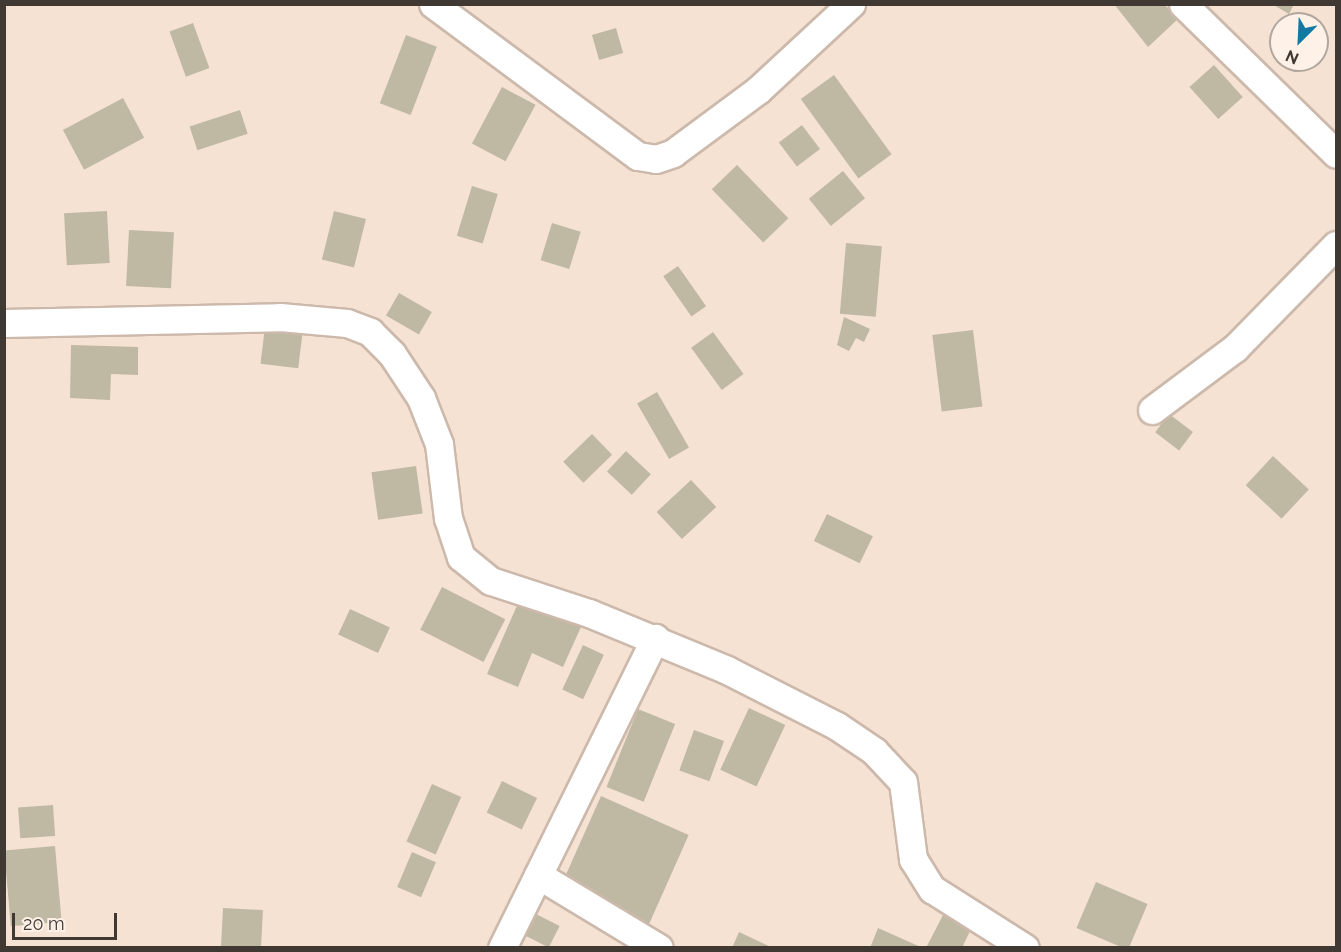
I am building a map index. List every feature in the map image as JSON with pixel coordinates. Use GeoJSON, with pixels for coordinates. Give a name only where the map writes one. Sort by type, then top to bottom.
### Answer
{"type":"FeatureCollection","features":[{"type":"Feature","properties":{"kind":"street"},"geometry":{"type":"LineString","coordinates":[[433,4],[638,156],[656,159],[673,153],[758,90],[852,4]]}},
{"type":"Feature","properties":{"kind":"street"},"geometry":{"type":"LineString","coordinates":[[1184,4],[1336,154]]}},
{"type":"Feature","properties":{"kind":"street"},"geometry":{"type":"LineString","coordinates":[[1152,410],[1235,348],[1336,245]]}},
{"type":"Feature","properties":{"kind":"street"},"geometry":{"type":"LineString","coordinates":[[4,323],[280,317],[347,323],[370,332],[392,354],[421,399],[439,444],[448,518],[461,557],[490,581],[655,638],[837,726],[874,751],[903,782],[913,859],[932,889],[1025,948]]}},
{"type":"Feature","properties":{"kind":"street"},"geometry":{"type":"LineString","coordinates":[[502,948],[655,638]]}},
{"type":"Feature","properties":{"kind":"street"},"geometry":{"type":"LineString","coordinates":[[538,875],[659,948]]}},
{"type":"Feature","properties":{"kind":"building"},"geometry":{"type":"Polygon","coordinates":[[[1114,4],[1164,4],[1178,19],[1148,47],[1114,4]]]}},
{"type":"Feature","properties":{"kind":"building"},"geometry":{"type":"Polygon","coordinates":[[[1272,4],[1294,4],[1290,12],[1272,4]]]}},
{"type":"Feature","properties":{"kind":"building"},"geometry":{"type":"Polygon","coordinates":[[[193,23],[209,68],[186,77],[170,32],[193,23]]]}},
{"type":"Feature","properties":{"kind":"building"},"geometry":{"type":"Polygon","coordinates":[[[616,28],[623,53],[599,60],[592,35],[616,28]]]}},
{"type":"Feature","properties":{"kind":"building"},"geometry":{"type":"Polygon","coordinates":[[[406,35],[437,47],[411,115],[380,103],[406,35]]]}},
{"type":"Feature","properties":{"kind":"building"},"geometry":{"type":"Polygon","coordinates":[[[1214,65],[1243,97],[1218,119],[1189,87],[1214,65]]]}},
{"type":"Feature","properties":{"kind":"building"},"geometry":{"type":"Polygon","coordinates":[[[834,75],[892,154],[858,178],[801,99],[834,75]]]}},
{"type":"Feature","properties":{"kind":"building"},"geometry":{"type":"Polygon","coordinates":[[[502,87],[536,105],[506,161],[472,144],[502,87]]]}},
{"type":"Feature","properties":{"kind":"building"},"geometry":{"type":"Polygon","coordinates":[[[123,98],[144,138],[84,170],[63,130],[123,98]]]}},
{"type":"Feature","properties":{"kind":"building"},"geometry":{"type":"Polygon","coordinates":[[[240,110],[248,134],[197,150],[190,126],[240,110]]]}},
{"type":"Feature","properties":{"kind":"building"},"geometry":{"type":"Polygon","coordinates":[[[802,125],[820,149],[797,166],[779,142],[802,125]]]}},
{"type":"Feature","properties":{"kind":"building"},"geometry":{"type":"Polygon","coordinates":[[[737,165],[788,218],[763,243],[712,189],[737,165]]]}},
{"type":"Feature","properties":{"kind":"building"},"geometry":{"type":"Polygon","coordinates":[[[843,171],[865,198],[831,226],[809,199],[843,171]]]}},
{"type":"Feature","properties":{"kind":"building"},"geometry":{"type":"Polygon","coordinates":[[[472,186],[498,194],[483,244],[457,236],[472,186]]]}},
{"type":"Feature","properties":{"kind":"building"},"geometry":{"type":"Polygon","coordinates":[[[107,211],[110,263],[67,265],[64,213],[107,211]]]}},
{"type":"Feature","properties":{"kind":"building"},"geometry":{"type":"Polygon","coordinates":[[[334,211],[366,219],[354,267],[322,260],[334,211]]]}},
{"type":"Feature","properties":{"kind":"building"},"geometry":{"type":"Polygon","coordinates":[[[552,223],[581,232],[569,269],[541,260],[552,223]]]}},
{"type":"Feature","properties":{"kind":"building"},"geometry":{"type":"Polygon","coordinates":[[[129,230],[174,232],[171,288],[126,286],[129,230]]]}},
{"type":"Feature","properties":{"kind":"building"},"geometry":{"type":"Polygon","coordinates":[[[846,243],[882,246],[876,317],[840,314],[846,243]]]}},
{"type":"Feature","properties":{"kind":"building"},"geometry":{"type":"Polygon","coordinates":[[[678,266],[706,306],[691,316],[663,276],[678,266]]]}},
{"type":"Feature","properties":{"kind":"building"},"geometry":{"type":"Polygon","coordinates":[[[399,293],[432,312],[419,335],[386,316],[399,293]]]}},
{"type":"Feature","properties":{"kind":"building"},"geometry":{"type":"Polygon","coordinates":[[[844,317],[870,329],[864,342],[856,338],[849,351],[837,345],[844,317]]]}},
{"type":"Feature","properties":{"kind":"building"},"geometry":{"type":"Polygon","coordinates":[[[265,327],[303,332],[298,368],[260,364],[265,327]]]}},
{"type":"Feature","properties":{"kind":"building"},"geometry":{"type":"Polygon","coordinates":[[[973,330],[982,406],[942,411],[932,335],[973,330]]]}},
{"type":"Feature","properties":{"kind":"building"},"geometry":{"type":"Polygon","coordinates":[[[713,332],[744,374],[722,390],[691,348],[713,332]]]}},
{"type":"Feature","properties":{"kind":"building"},"geometry":{"type":"Polygon","coordinates":[[[71,345],[138,347],[138,375],[111,374],[110,400],[70,398],[71,345]]]}},
{"type":"Feature","properties":{"kind":"building"},"geometry":{"type":"Polygon","coordinates":[[[657,392],[689,447],[669,459],[637,403],[657,392]]]}},
{"type":"Feature","properties":{"kind":"building"},"geometry":{"type":"Polygon","coordinates":[[[1169,414],[1193,432],[1179,450],[1155,432],[1169,414]]]}},
{"type":"Feature","properties":{"kind":"building"},"geometry":{"type":"Polygon","coordinates":[[[592,434],[612,455],[583,483],[563,462],[592,434]]]}},
{"type":"Feature","properties":{"kind":"building"},"geometry":{"type":"Polygon","coordinates":[[[626,451],[651,474],[632,495],[607,471],[626,451]]]}},
{"type":"Feature","properties":{"kind":"building"},"geometry":{"type":"Polygon","coordinates":[[[1273,456],[1309,489],[1282,519],[1246,485],[1273,456]]]}},
{"type":"Feature","properties":{"kind":"building"},"geometry":{"type":"Polygon","coordinates":[[[416,466],[423,514],[378,520],[371,472],[416,466]]]}},
{"type":"Feature","properties":{"kind":"building"},"geometry":{"type":"Polygon","coordinates":[[[691,480],[716,507],[682,539],[657,512],[691,480]]]}},
{"type":"Feature","properties":{"kind":"building"},"geometry":{"type":"Polygon","coordinates":[[[827,514],[873,536],[860,563],[814,541],[827,514]]]}},
{"type":"Feature","properties":{"kind":"building"},"geometry":{"type":"Polygon","coordinates":[[[442,587],[505,619],[483,662],[420,630],[442,587]]]}},
{"type":"Feature","properties":{"kind":"building"},"geometry":{"type":"Polygon","coordinates":[[[519,601],[581,627],[563,667],[532,653],[518,687],[487,674],[519,601]]]}},
{"type":"Feature","properties":{"kind":"building"},"geometry":{"type":"Polygon","coordinates":[[[350,609],[390,628],[378,653],[338,634],[350,609]]]}},
{"type":"Feature","properties":{"kind":"building"},"geometry":{"type":"Polygon","coordinates":[[[583,645],[604,655],[583,699],[562,689],[583,645]]]}},
{"type":"Feature","properties":{"kind":"building"},"geometry":{"type":"Polygon","coordinates":[[[749,708],[785,725],[757,787],[720,770],[749,708]]]}},
{"type":"Feature","properties":{"kind":"building"},"geometry":{"type":"Polygon","coordinates":[[[638,709],[675,724],[644,802],[607,787],[638,709]]]}},
{"type":"Feature","properties":{"kind":"building"},"geometry":{"type":"Polygon","coordinates":[[[694,730],[724,741],[709,781],[679,770],[694,730]]]}},
{"type":"Feature","properties":{"kind":"building"},"geometry":{"type":"Polygon","coordinates":[[[502,781],[537,798],[522,830],[487,812],[502,781]]]}},
{"type":"Feature","properties":{"kind":"building"},"geometry":{"type":"Polygon","coordinates":[[[432,784],[461,797],[436,855],[406,842],[432,784]]]}},
{"type":"Feature","properties":{"kind":"building"},"geometry":{"type":"Polygon","coordinates":[[[601,796],[689,835],[649,925],[561,886],[601,796]]]}},
{"type":"Feature","properties":{"kind":"building"},"geometry":{"type":"Polygon","coordinates":[[[53,805],[55,836],[20,838],[18,807],[53,805]]]}},
{"type":"Feature","properties":{"kind":"building"},"geometry":{"type":"Polygon","coordinates":[[[55,846],[62,922],[11,926],[4,850],[55,846]]]}},
{"type":"Feature","properties":{"kind":"building"},"geometry":{"type":"Polygon","coordinates":[[[412,852],[436,862],[421,897],[397,887],[412,852]]]}},
{"type":"Feature","properties":{"kind":"building"},"geometry":{"type":"Polygon","coordinates":[[[1096,882],[1148,904],[1129,948],[1124,948],[1076,928],[1096,882]]]}},
{"type":"Feature","properties":{"kind":"building"},"geometry":{"type":"Polygon","coordinates":[[[223,908],[263,910],[261,948],[221,948],[223,908]]]}},
{"type":"Feature","properties":{"kind":"building"},"geometry":{"type":"Polygon","coordinates":[[[532,912],[560,926],[549,947],[521,933],[532,912]]]}},
{"type":"Feature","properties":{"kind":"building"},"geometry":{"type":"Polygon","coordinates":[[[943,915],[971,929],[962,948],[926,948],[943,915]]]}},
{"type":"Feature","properties":{"kind":"building"},"geometry":{"type":"Polygon","coordinates":[[[878,928],[923,948],[870,948],[878,928]]]}},
{"type":"Feature","properties":{"kind":"building"},"geometry":{"type":"Polygon","coordinates":[[[739,932],[773,948],[732,948],[739,932]]]}}]}
